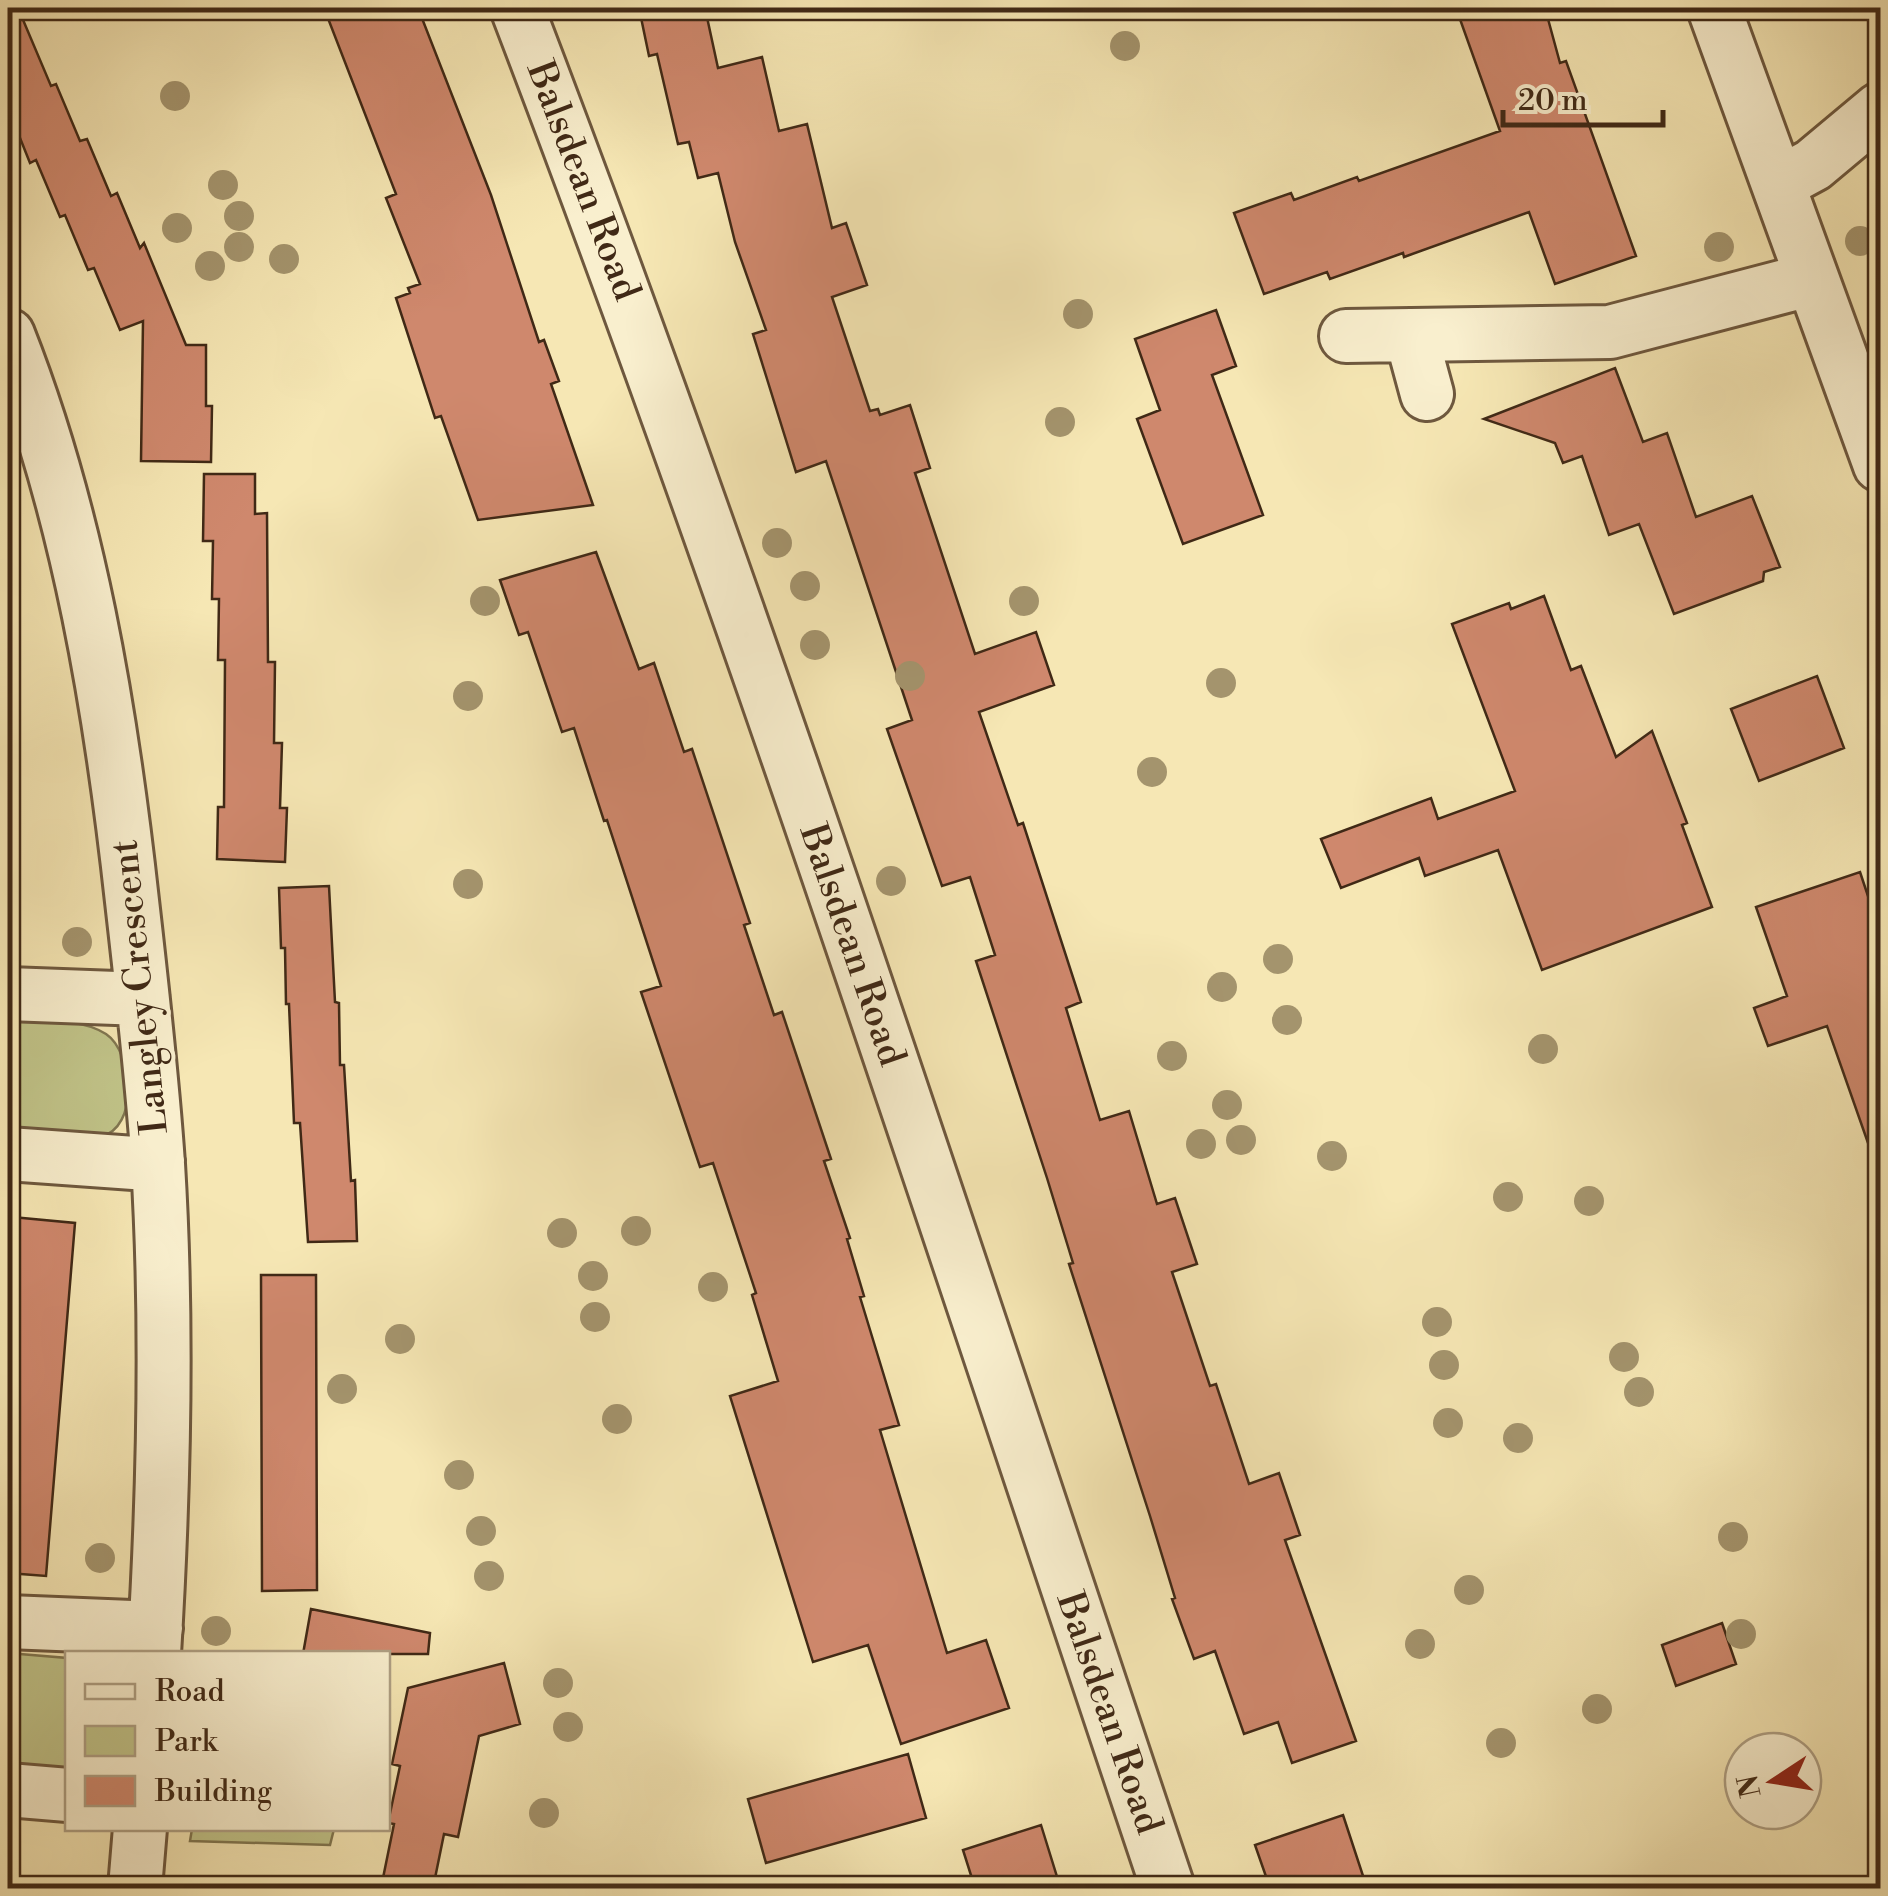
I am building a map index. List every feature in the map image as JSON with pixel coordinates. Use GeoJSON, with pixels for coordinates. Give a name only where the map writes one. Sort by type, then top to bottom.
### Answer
{"type":"FeatureCollection","features":[{"type":"Feature","properties":{"kind":"street","name":"Balsdean Road"},"geometry":{"type":"LineString","coordinates":[[517,8],[658,380],[881,1030],[1168,1888]]}},
{"type":"Feature","properties":{"kind":"street"},"geometry":{"type":"LineString","coordinates":[[1714,8],[1880,465]]}},
{"type":"Feature","properties":{"kind":"street"},"geometry":{"type":"LineString","coordinates":[[1778,184],[1814,166],[1880,109]]}},
{"type":"Feature","properties":{"kind":"street"},"geometry":{"type":"LineString","coordinates":[[1346,336],[1610,332],[1812,279]]}},
{"type":"Feature","properties":{"kind":"street"},"geometry":{"type":"LineString","coordinates":[[1410,334],[1427,394]]}},
{"type":"Feature","properties":{"kind":"street","name":"Langley Crescent"},"geometry":{"type":"LineString","coordinates":[[8,335],[60,496],[106,701],[144,1000],[158,1161],[164,1309],[164,1468],[155,1640]]}},
{"type":"Feature","properties":{"kind":"street"},"geometry":{"type":"LineString","coordinates":[[8,994],[144,1000]]}},
{"type":"Feature","properties":{"kind":"street"},"geometry":{"type":"LineString","coordinates":[[8,1154],[134,1163],[158,1161]]}},
{"type":"Feature","properties":{"kind":"street"},"geometry":{"type":"LineString","coordinates":[[8,1622],[155,1640]]}},
{"type":"Feature","properties":{"kind":"street"},"geometry":{"type":"LineString","coordinates":[[8,1790],[65,1794]]}},
{"type":"Feature","properties":{"kind":"street"},"geometry":{"type":"LineString","coordinates":[[136,1888],[140,1831]]}},
{"type":"Feature","properties":{"kind":"green space"},"geometry":{"type":"Polygon","coordinates":[[[8,1019],[84,1025],[106,1034],[115,1043],[127,1072],[128,1089],[122,1120],[113,1131],[78,1140],[8,1140],[8,1019]]]}},
{"type":"Feature","properties":{"kind":"green space"},"geometry":{"type":"Polygon","coordinates":[[[8,1653],[65,1658],[65,1777],[8,1775],[8,1653]]]}},
{"type":"Feature","properties":{"kind":"green space"},"geometry":{"type":"Polygon","coordinates":[[[192,1831],[334,1831],[330,1845],[190,1841],[192,1831]]]}},
{"type":"Feature","properties":{"kind":"building"},"geometry":{"type":"Polygon","coordinates":[[[8,8],[18,8],[51,86],[56,84],[80,141],[87,139],[111,196],[117,193],[140,248],[144,243],[186,345],[206,345],[206,406],[212,406],[211,462],[141,461],[143,321],[120,330],[94,268],[88,270],[36,160],[30,163],[8,108],[8,8]]]}},
{"type":"Feature","properties":{"kind":"building"},"geometry":{"type":"Polygon","coordinates":[[[324,8],[418,8],[491,195],[539,342],[544,340],[559,381],[551,384],[593,505],[478,520],[441,416],[435,418],[396,298],[420,284],[386,198],[396,194],[324,8]]]}},
{"type":"Feature","properties":{"kind":"building"},"geometry":{"type":"Polygon","coordinates":[[[639,8],[705,8],[718,68],[762,57],[779,131],[807,124],[832,228],[846,223],[867,285],[832,297],[870,411],[878,409],[880,415],[910,405],[930,468],[915,473],[975,654],[1036,632],[1054,685],[979,712],[1018,825],[1023,823],[1081,1002],[1066,1008],[1100,1120],[1129,1111],[1157,1204],[1175,1198],[1197,1264],[1172,1272],[1210,1386],[1216,1384],[1249,1484],[1279,1473],[1300,1535],[1285,1540],[1356,1741],[1292,1763],[1278,1722],[1244,1734],[1215,1651],[1194,1659],[1172,1599],[1175,1598],[1150,1516],[1069,1264],[1073,1263],[1047,1178],[976,961],[995,955],[970,877],[942,886],[887,729],[912,720],[826,461],[796,472],[753,334],[766,330],[735,242],[718,173],[698,178],[689,142],[678,144],[657,54],[649,56],[639,8]]]}},
{"type":"Feature","properties":{"kind":"building"},"geometry":{"type":"Polygon","coordinates":[[[1456,8],[1545,8],[1560,63],[1566,61],[1636,256],[1555,284],[1529,212],[1404,257],[1403,253],[1330,279],[1327,272],[1264,294],[1234,213],[1291,193],[1294,200],[1357,177],[1359,181],[1500,131],[1456,8]]]}},
{"type":"Feature","properties":{"kind":"building"},"geometry":{"type":"Polygon","coordinates":[[[1216,310],[1236,366],[1212,375],[1263,515],[1183,544],[1137,419],[1160,410],[1135,339],[1216,310]]]}},
{"type":"Feature","properties":{"kind":"building"},"geometry":{"type":"Polygon","coordinates":[[[1615,368],[1643,442],[1667,433],[1696,517],[1752,496],[1780,567],[1764,572],[1763,581],[1674,614],[1639,524],[1609,535],[1582,456],[1563,463],[1555,443],[1484,419],[1615,368]]]}},
{"type":"Feature","properties":{"kind":"building"},"geometry":{"type":"Polygon","coordinates":[[[204,474],[255,474],[255,514],[267,513],[268,662],[275,662],[274,743],[282,743],[280,808],[287,808],[285,862],[217,859],[218,807],[224,807],[225,660],[218,660],[219,599],[212,599],[213,541],[203,541],[204,474]]]}},
{"type":"Feature","properties":{"kind":"building"},"geometry":{"type":"Polygon","coordinates":[[[596,552],[639,669],[654,663],[684,752],[692,749],[750,923],[744,925],[774,1015],[782,1012],[831,1159],[824,1161],[850,1238],[847,1239],[864,1296],[860,1297],[899,1425],[880,1430],[947,1653],[986,1640],[1009,1708],[901,1744],[868,1645],[813,1662],[730,1396],[778,1381],[752,1295],[756,1293],[713,1163],[700,1167],[641,992],[661,986],[574,728],[562,732],[528,632],[519,635],[500,580],[596,552]]]}},
{"type":"Feature","properties":{"kind":"building"},"geometry":{"type":"Polygon","coordinates":[[[1544,596],[1571,670],[1581,666],[1616,757],[1652,731],[1687,823],[1682,825],[1712,907],[1542,970],[1498,850],[1425,876],[1419,858],[1341,888],[1321,839],[1431,798],[1438,819],[1515,791],[1452,624],[1509,603],[1511,609],[1544,596]]]}},
{"type":"Feature","properties":{"kind":"building"},"geometry":{"type":"Polygon","coordinates":[[[1817,676],[1844,748],[1759,781],[1731,709],[1817,676]]]}},
{"type":"Feature","properties":{"kind":"building"},"geometry":{"type":"Polygon","coordinates":[[[1860,872],[1880,932],[1880,1159],[1874,1160],[1827,1026],[1768,1046],[1754,1008],[1787,996],[1756,907],[1860,872]]]}},
{"type":"Feature","properties":{"kind":"building"},"geometry":{"type":"Polygon","coordinates":[[[329,886],[335,1002],[339,1003],[340,1065],[344,1065],[357,1241],[308,1242],[300,1123],[294,1123],[279,888],[329,886]]]}},
{"type":"Feature","properties":{"kind":"building"},"geometry":{"type":"Polygon","coordinates":[[[12,1217],[75,1223],[46,1576],[8,1573],[8,1276],[12,1217]]]}},
{"type":"Feature","properties":{"kind":"building"},"geometry":{"type":"Polygon","coordinates":[[[261,1275],[316,1275],[317,1590],[262,1591],[261,1275]]]}},
{"type":"Feature","properties":{"kind":"building"},"geometry":{"type":"Polygon","coordinates":[[[311,1609],[430,1633],[428,1654],[304,1651],[311,1609]]]}},
{"type":"Feature","properties":{"kind":"building"},"geometry":{"type":"Polygon","coordinates":[[[1722,1623],[1736,1664],[1676,1686],[1662,1645],[1722,1623]]]}},
{"type":"Feature","properties":{"kind":"building"},"geometry":{"type":"Polygon","coordinates":[[[504,1663],[520,1724],[479,1736],[458,1837],[444,1834],[433,1888],[382,1883],[400,1766],[392,1764],[408,1688],[504,1663]]]}},
{"type":"Feature","properties":{"kind":"building"},"geometry":{"type":"Polygon","coordinates":[[[908,1754],[926,1818],[766,1863],[748,1799],[908,1754]]]}},
{"type":"Feature","properties":{"kind":"building"},"geometry":{"type":"Polygon","coordinates":[[[1343,1815],[1367,1888],[1270,1888],[1255,1845],[1343,1815]]]}},
{"type":"Feature","properties":{"kind":"building"},"geometry":{"type":"Polygon","coordinates":[[[1041,1825],[1058,1880],[1032,1888],[975,1888],[963,1850],[1041,1825]]]}}]}
